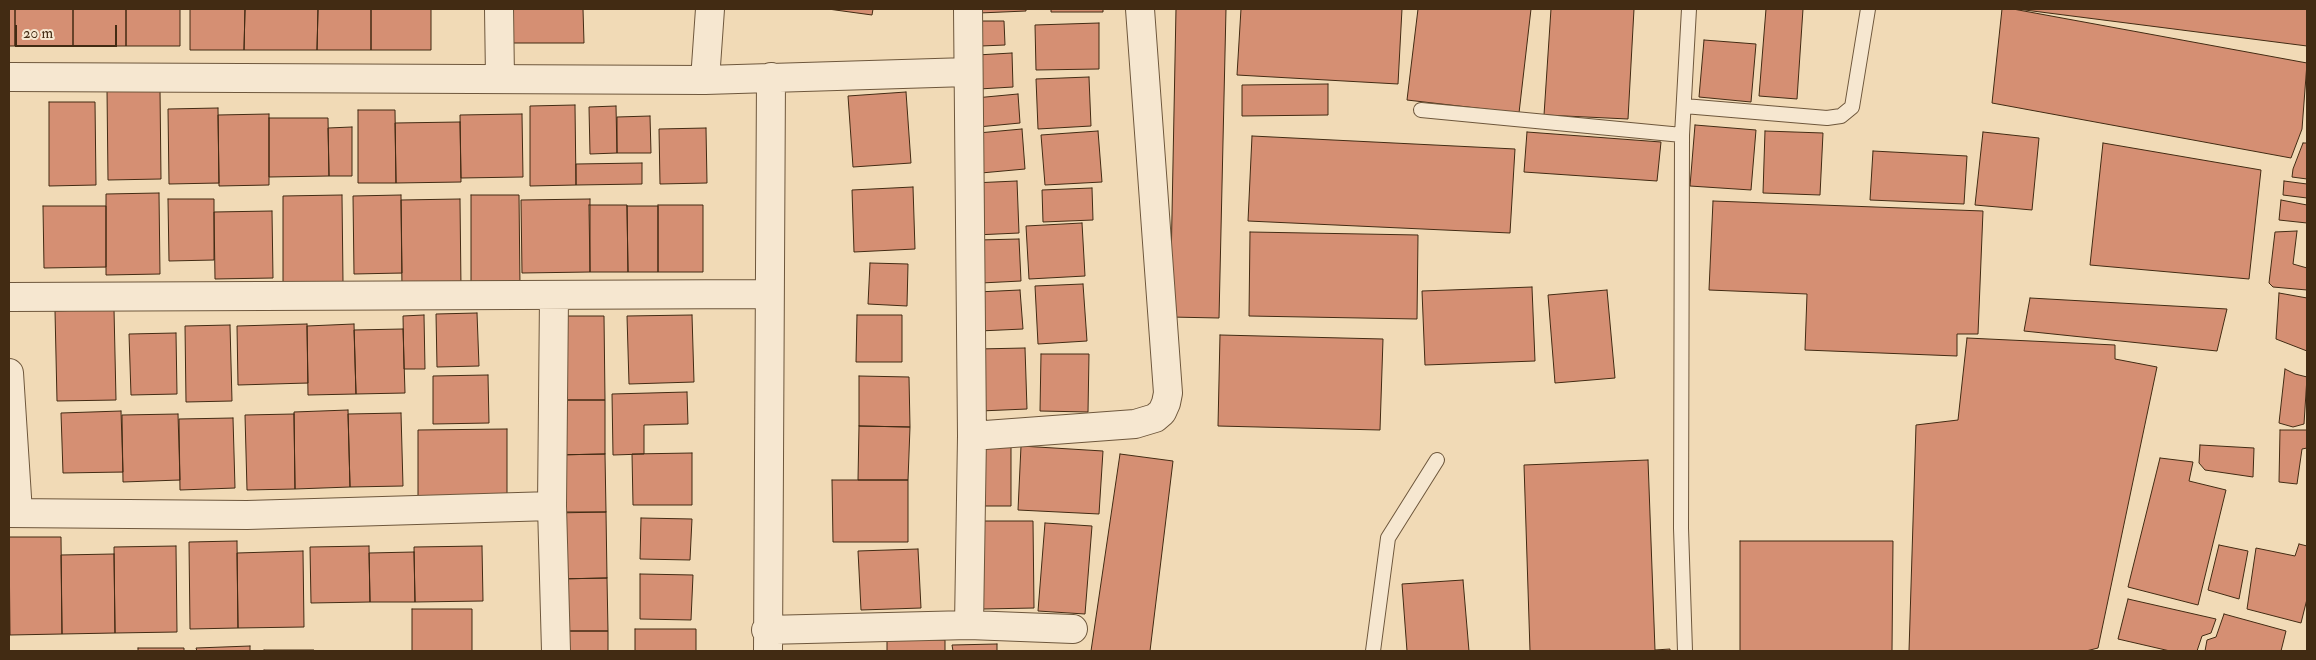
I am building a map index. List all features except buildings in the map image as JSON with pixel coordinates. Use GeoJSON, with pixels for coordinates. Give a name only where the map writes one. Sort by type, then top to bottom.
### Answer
{"type":"FeatureCollection","features":[{"type":"Feature","properties":{"kind":"street"},"geometry":{"type":"LineString","coordinates":[[499,9],[500,78]]}},
{"type":"Feature","properties":{"kind":"street"},"geometry":{"type":"LineString","coordinates":[[704,80],[710,9]]}},
{"type":"Feature","properties":{"kind":"street"},"geometry":{"type":"LineString","coordinates":[[968,9],[972,436],[969,625]]}},
{"type":"Feature","properties":{"kind":"street"},"geometry":{"type":"LineString","coordinates":[[972,436],[1135,424],[1155,418],[1162,412],[1166,403],[1168,393],[1140,9]]}},
{"type":"Feature","properties":{"kind":"street"},"geometry":{"type":"LineString","coordinates":[[9,77],[704,80],[968,72]]}},
{"type":"Feature","properties":{"kind":"street"},"geometry":{"type":"LineString","coordinates":[[771,77],[767,641],[969,625],[1073,629]]}},
{"type":"Feature","properties":{"kind":"street"},"geometry":{"type":"LineString","coordinates":[[9,297],[769,294]]}},
{"type":"Feature","properties":{"kind":"street"},"geometry":{"type":"LineString","coordinates":[[554,296],[552,506],[556,651]]}},
{"type":"Feature","properties":{"kind":"street"},"geometry":{"type":"LineString","coordinates":[[9,373],[14,513],[247,515],[552,506]]}},
{"type":"Feature","properties":{"kind":"lane"},"geometry":{"type":"LineString","coordinates":[[1685,651],[1680,528],[1682,134],[1689,9]]}},
{"type":"Feature","properties":{"kind":"lane"},"geometry":{"type":"LineString","coordinates":[[1684,106],[1827,118],[1841,116],[1852,107],[1868,9]]}},
{"type":"Feature","properties":{"kind":"lane"},"geometry":{"type":"LineString","coordinates":[[1421,110],[1682,134]]}},
{"type":"Feature","properties":{"kind":"lane"},"geometry":{"type":"LineString","coordinates":[[1373,651],[1388,538],[1438,460]]}}]}
